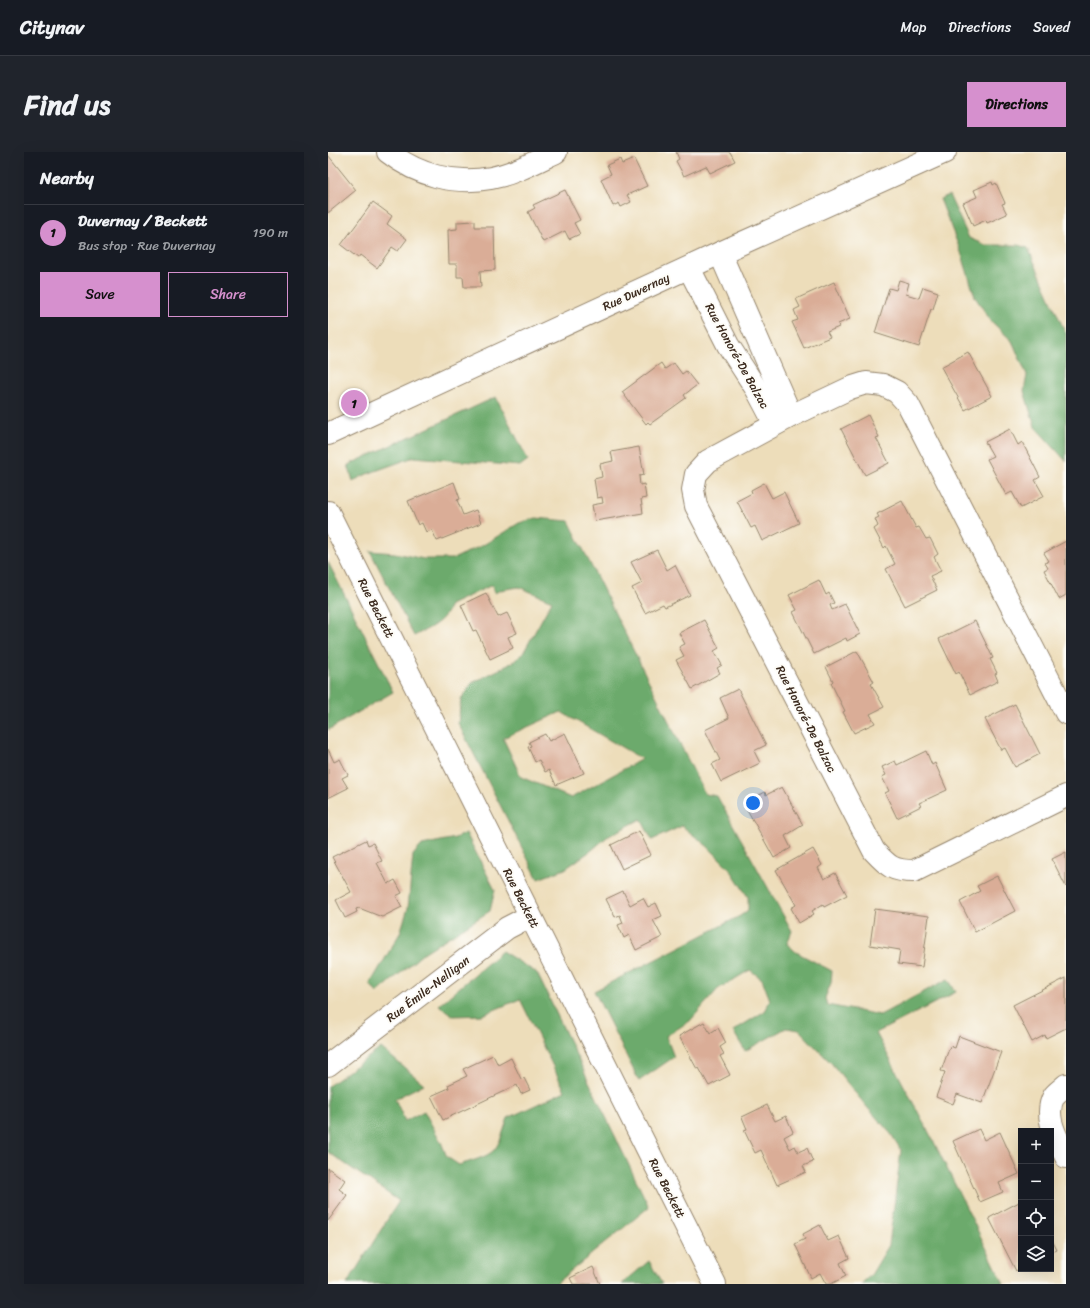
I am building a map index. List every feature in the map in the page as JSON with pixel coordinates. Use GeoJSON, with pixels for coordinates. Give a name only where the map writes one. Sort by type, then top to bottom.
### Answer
{"type":"FeatureCollection","features":[{"type":"Feature","properties":{"kind":"street"},"geometry":{"type":"LineString","coordinates":[[388,152],[401,163],[420,172],[439,178],[471,181],[492,178],[514,171],[556,152]]}},
{"type":"Feature","properties":{"kind":"street","name":"Rue Duvernay"},"geometry":{"type":"LineString","coordinates":[[328,434],[720,253],[946,152]]}},
{"type":"Feature","properties":{"kind":"street","name":"Rue Honoré-De Balzac"},"geometry":{"type":"LineString","coordinates":[[720,253],[783,420]]}},
{"type":"Feature","properties":{"kind":"street","name":"Rue Honoré-De Balzac"},"geometry":{"type":"LineString","coordinates":[[689,268],[728,345],[757,390],[783,420]]}},
{"type":"Feature","properties":{"kind":"street","name":"Rue Honoré-De Balzac"},"geometry":{"type":"LineString","coordinates":[[1066,713],[908,404],[897,392],[883,385],[866,383],[850,388],[783,420],[708,461],[696,474],[693,490],[696,506],[874,851],[886,864],[899,871],[914,871],[1066,796]]}},
{"type":"Feature","properties":{"kind":"street","name":"Rue Beckett"},"geometry":{"type":"LineString","coordinates":[[328,512],[715,1284]]}},
{"type":"Feature","properties":{"kind":"street","name":"Rue Émile-Nelligan"},"geometry":{"type":"LineString","coordinates":[[328,1065],[507,928],[530,916]]}},
{"type":"Feature","properties":{"kind":"street"},"geometry":{"type":"LineString","coordinates":[[1066,1085],[1055,1095],[1049,1110],[1051,1122],[1066,1157]]}},
{"type":"Feature","properties":{"kind":"green space"},"geometry":{"type":"Polygon","coordinates":[[[949,195],[969,238],[985,245],[1018,245],[1028,248],[1066,334],[1066,461],[1035,427],[1024,391],[1027,375],[1012,341],[991,321],[975,297],[962,255],[940,199],[949,195]]]}},
{"type":"Feature","properties":{"kind":"green space"},"geometry":{"type":"Polygon","coordinates":[[[496,397],[528,460],[520,466],[414,457],[367,474],[353,481],[348,465],[496,397]]]}},
{"type":"Feature","properties":{"kind":"green space"},"geometry":{"type":"Polygon","coordinates":[[[536,518],[569,521],[705,794],[717,796],[792,931],[787,944],[796,952],[832,971],[831,983],[825,998],[827,1005],[880,1015],[948,979],[956,992],[876,1033],[934,1142],[1004,1284],[861,1284],[871,1275],[889,1245],[901,1150],[891,1134],[832,1064],[799,1030],[786,1028],[745,1051],[733,1031],[765,1011],[770,1000],[762,979],[750,970],[718,989],[690,1021],[666,1036],[674,1057],[639,1081],[594,991],[740,916],[748,910],[748,897],[730,869],[707,846],[682,826],[652,840],[641,819],[607,837],[592,850],[565,869],[538,879],[458,723],[461,699],[472,683],[508,665],[522,655],[552,601],[519,587],[500,590],[495,593],[492,585],[450,605],[440,621],[414,636],[370,551],[395,553],[424,559],[453,559],[485,544],[519,523],[536,518]],[[561,712],[503,738],[521,777],[571,798],[642,759],[561,712]]]}},
{"type":"Feature","properties":{"kind":"green space"},"geometry":{"type":"Polygon","coordinates":[[[328,562],[393,692],[328,730],[328,562]]]}},
{"type":"Feature","properties":{"kind":"green space"},"geometry":{"type":"Polygon","coordinates":[[[466,833],[495,890],[490,911],[425,952],[377,993],[370,984],[400,933],[408,908],[413,855],[422,845],[455,838],[466,833]]]}},
{"type":"Feature","properties":{"kind":"green space"},"geometry":{"type":"Polygon","coordinates":[[[502,951],[537,973],[649,1207],[555,1284],[347,1284],[399,1201],[328,1152],[328,1086],[381,1048],[424,1084],[395,1099],[405,1121],[424,1111],[441,1142],[447,1157],[459,1165],[491,1153],[500,1139],[508,1118],[565,1091],[520,999],[482,1015],[453,1016],[439,1005],[502,951]]]}},
{"type":"Feature","properties":{"kind":"green space"},"geometry":{"type":"Polygon","coordinates":[[[649,1261],[662,1284],[622,1284],[649,1261]]]}},
{"type":"Feature","properties":{"kind":"building"},"geometry":{"type":"Polygon","coordinates":[[[676,152],[730,152],[735,161],[710,173],[706,166],[684,176],[676,161],[679,159],[676,152]]]}},
{"type":"Feature","properties":{"kind":"building"},"geometry":{"type":"Polygon","coordinates":[[[328,155],[356,190],[328,213],[328,155]]]}},
{"type":"Feature","properties":{"kind":"building"},"geometry":{"type":"Polygon","coordinates":[[[620,159],[622,164],[634,159],[647,186],[627,195],[631,202],[621,207],[619,203],[613,206],[601,179],[611,174],[607,165],[620,159]]]}},
{"type":"Feature","properties":{"kind":"building"},"geometry":{"type":"Polygon","coordinates":[[[992,182],[993,185],[996,183],[1005,203],[1002,204],[1007,214],[987,223],[986,220],[973,226],[963,203],[977,197],[974,190],[992,182]]]}},
{"type":"Feature","properties":{"kind":"building"},"geometry":{"type":"Polygon","coordinates":[[[565,190],[580,220],[574,223],[580,234],[569,239],[565,231],[543,242],[528,212],[535,208],[533,205],[565,190]]]}},
{"type":"Feature","properties":{"kind":"building"},"geometry":{"type":"Polygon","coordinates":[[[373,202],[392,216],[387,224],[407,239],[398,251],[392,247],[377,268],[360,255],[358,258],[341,245],[373,202]]]}},
{"type":"Feature","properties":{"kind":"building"},"geometry":{"type":"Polygon","coordinates":[[[475,221],[475,227],[494,227],[495,270],[480,271],[481,287],[464,287],[463,277],[457,277],[457,264],[449,264],[448,230],[457,229],[457,222],[475,221]]]}},
{"type":"Feature","properties":{"kind":"building"},"geometry":{"type":"Polygon","coordinates":[[[899,280],[909,283],[906,294],[919,298],[923,287],[938,292],[919,347],[875,333],[889,288],[896,290],[899,280]]]}},
{"type":"Feature","properties":{"kind":"building"},"geometry":{"type":"Polygon","coordinates":[[[834,282],[850,319],[838,324],[839,327],[827,332],[830,337],[804,348],[792,322],[798,320],[794,310],[800,307],[796,299],[834,282]]]}},
{"type":"Feature","properties":{"kind":"building"},"geometry":{"type":"Polygon","coordinates":[[[968,352],[992,396],[965,410],[941,367],[968,352]]]}},
{"type":"Feature","properties":{"kind":"building"},"geometry":{"type":"Polygon","coordinates":[[[661,363],[665,369],[674,363],[682,374],[686,371],[697,385],[684,395],[686,398],[650,424],[648,422],[646,424],[622,392],[661,363]]]}},
{"type":"Feature","properties":{"kind":"building"},"geometry":{"type":"Polygon","coordinates":[[[868,415],[879,437],[876,438],[889,463],[865,475],[841,429],[868,415]]]}},
{"type":"Feature","properties":{"kind":"building"},"geometry":{"type":"Polygon","coordinates":[[[1010,429],[1018,445],[1022,442],[1040,477],[1035,480],[1044,496],[1021,508],[1012,492],[1006,495],[987,459],[993,456],[985,442],[1010,429]]]}},
{"type":"Feature","properties":{"kind":"building"},"geometry":{"type":"Polygon","coordinates":[[[639,447],[644,475],[639,476],[640,485],[644,484],[646,498],[641,499],[643,513],[595,521],[592,505],[603,503],[602,497],[597,498],[594,479],[602,477],[600,464],[613,461],[611,452],[639,447]]]}},
{"type":"Feature","properties":{"kind":"building"},"geometry":{"type":"Polygon","coordinates":[[[454,482],[460,499],[457,500],[463,515],[476,510],[481,523],[437,541],[432,530],[426,532],[422,523],[418,525],[408,501],[454,482]]]}},
{"type":"Feature","properties":{"kind":"building"},"geometry":{"type":"Polygon","coordinates":[[[764,483],[772,498],[784,492],[799,523],[762,541],[755,526],[751,528],[737,501],[752,493],[751,490],[764,483]]]}},
{"type":"Feature","properties":{"kind":"building"},"geometry":{"type":"Polygon","coordinates":[[[902,501],[916,528],[919,527],[926,539],[930,538],[938,554],[934,557],[941,571],[930,576],[937,590],[905,606],[886,569],[895,564],[886,546],[884,548],[874,529],[878,526],[875,519],[879,517],[877,514],[902,501]]]}},
{"type":"Feature","properties":{"kind":"building"},"geometry":{"type":"Polygon","coordinates":[[[1066,541],[1066,595],[1059,599],[1044,570],[1048,568],[1045,563],[1049,561],[1044,553],[1066,541]]]}},
{"type":"Feature","properties":{"kind":"building"},"geometry":{"type":"Polygon","coordinates":[[[657,550],[667,570],[675,565],[690,595],[665,607],[663,604],[645,613],[632,588],[642,583],[631,562],[657,550]]]}},
{"type":"Feature","properties":{"kind":"building"},"geometry":{"type":"Polygon","coordinates":[[[819,580],[826,595],[829,593],[834,603],[830,605],[832,610],[845,604],[860,634],[847,641],[846,638],[814,654],[793,612],[797,610],[789,595],[819,580]]]}},
{"type":"Feature","properties":{"kind":"building"},"geometry":{"type":"Polygon","coordinates":[[[486,593],[498,617],[507,613],[517,633],[508,637],[513,648],[490,659],[476,630],[473,631],[461,605],[486,593]]]}},
{"type":"Feature","properties":{"kind":"building"},"geometry":{"type":"Polygon","coordinates":[[[704,620],[719,648],[714,651],[722,665],[717,668],[720,673],[692,689],[676,660],[684,656],[679,647],[685,644],[679,633],[704,620]]]}},
{"type":"Feature","properties":{"kind":"building"},"geometry":{"type":"Polygon","coordinates":[[[975,621],[993,658],[990,659],[997,673],[995,674],[998,681],[970,695],[959,672],[956,674],[939,639],[975,621]]]}},
{"type":"Feature","properties":{"kind":"building"},"geometry":{"type":"Polygon","coordinates":[[[857,651],[874,682],[871,684],[884,707],[870,714],[875,723],[854,733],[843,712],[845,711],[831,683],[833,681],[826,667],[857,651]]]}},
{"type":"Feature","properties":{"kind":"building"},"geometry":{"type":"Polygon","coordinates":[[[738,689],[766,745],[754,751],[760,763],[721,782],[712,764],[720,760],[705,730],[729,718],[720,698],[738,689]]]}},
{"type":"Feature","properties":{"kind":"building"},"geometry":{"type":"Polygon","coordinates":[[[1015,704],[1040,754],[1015,767],[1005,748],[1001,750],[985,719],[1015,704]]]}},
{"type":"Feature","properties":{"kind":"building"},"geometry":{"type":"Polygon","coordinates":[[[565,733],[584,773],[556,785],[549,770],[545,772],[539,760],[535,762],[528,747],[531,746],[529,742],[545,734],[549,741],[565,733]]]}},
{"type":"Feature","properties":{"kind":"building"},"geometry":{"type":"Polygon","coordinates":[[[328,749],[334,762],[340,759],[348,775],[342,778],[348,788],[328,798],[328,749]]]}},
{"type":"Feature","properties":{"kind":"building"},"geometry":{"type":"Polygon","coordinates":[[[926,751],[932,765],[935,763],[947,790],[919,803],[921,806],[897,818],[885,793],[889,791],[882,777],[886,775],[882,767],[895,761],[897,765],[926,751]]]}},
{"type":"Feature","properties":{"kind":"building"},"geometry":{"type":"Polygon","coordinates":[[[782,787],[803,825],[785,836],[791,848],[774,858],[744,804],[765,792],[766,795],[782,787]]]}},
{"type":"Feature","properties":{"kind":"building"},"geometry":{"type":"Polygon","coordinates":[[[639,831],[651,855],[622,869],[611,845],[639,831]]]}},
{"type":"Feature","properties":{"kind":"building"},"geometry":{"type":"Polygon","coordinates":[[[366,840],[368,845],[373,843],[382,861],[377,863],[388,884],[395,880],[402,893],[396,896],[402,907],[382,917],[359,908],[356,909],[357,912],[345,918],[336,900],[351,892],[332,857],[366,840]]]}},
{"type":"Feature","properties":{"kind":"building"},"geometry":{"type":"Polygon","coordinates":[[[813,849],[822,865],[818,868],[824,879],[835,873],[847,895],[824,907],[823,904],[812,911],[814,914],[799,923],[791,908],[796,905],[776,870],[813,849]]]}},
{"type":"Feature","properties":{"kind":"building"},"geometry":{"type":"Polygon","coordinates":[[[1066,852],[1066,887],[1052,859],[1066,852]]]}},
{"type":"Feature","properties":{"kind":"building"},"geometry":{"type":"Polygon","coordinates":[[[997,876],[1015,911],[975,932],[960,902],[980,891],[977,886],[997,876]]]}},
{"type":"Feature","properties":{"kind":"building"},"geometry":{"type":"Polygon","coordinates":[[[623,891],[630,905],[643,898],[648,907],[656,903],[662,916],[653,920],[662,937],[636,950],[629,935],[624,938],[618,925],[623,923],[620,915],[615,917],[606,899],[623,891]]]}},
{"type":"Feature","properties":{"kind":"building"},"geometry":{"type":"Polygon","coordinates":[[[875,909],[929,916],[922,967],[898,964],[900,950],[870,945],[875,909]]]}},
{"type":"Feature","properties":{"kind":"building"},"geometry":{"type":"Polygon","coordinates":[[[1066,978],[1066,1028],[1046,1038],[1045,1035],[1032,1042],[1013,1005],[1066,978]]]}},
{"type":"Feature","properties":{"kind":"building"},"geometry":{"type":"Polygon","coordinates":[[[704,1022],[710,1033],[718,1028],[726,1043],[720,1047],[724,1054],[720,1056],[730,1075],[709,1086],[699,1068],[697,1069],[679,1036],[704,1022]]]}},
{"type":"Feature","properties":{"kind":"building"},"geometry":{"type":"Polygon","coordinates":[[[959,1036],[1001,1052],[982,1103],[957,1094],[953,1104],[936,1097],[945,1072],[941,1071],[950,1046],[955,1048],[959,1036]]]}},
{"type":"Feature","properties":{"kind":"building"},"geometry":{"type":"Polygon","coordinates":[[[493,1055],[498,1065],[511,1058],[521,1079],[524,1078],[530,1090],[521,1094],[517,1085],[443,1120],[431,1096],[449,1088],[448,1085],[467,1076],[463,1069],[493,1055]]]}},
{"type":"Feature","properties":{"kind":"building"},"geometry":{"type":"Polygon","coordinates":[[[767,1105],[775,1121],[786,1116],[793,1132],[784,1137],[790,1149],[795,1146],[798,1152],[807,1148],[813,1162],[803,1166],[806,1172],[777,1185],[761,1150],[755,1153],[744,1130],[747,1129],[742,1117],[767,1105]]]}},
{"type":"Feature","properties":{"kind":"building"},"geometry":{"type":"Polygon","coordinates":[[[979,1129],[984,1140],[1000,1132],[1018,1174],[999,1183],[1003,1192],[980,1202],[953,1141],[979,1129]]]}},
{"type":"Feature","properties":{"kind":"building"},"geometry":{"type":"Polygon","coordinates":[[[328,1168],[345,1180],[339,1189],[347,1195],[328,1221],[328,1168]]]}},
{"type":"Feature","properties":{"kind":"building"},"geometry":{"type":"Polygon","coordinates":[[[1018,1203],[1018,1270],[1016,1271],[989,1218],[1018,1203]]]}},
{"type":"Feature","properties":{"kind":"building"},"geometry":{"type":"Polygon","coordinates":[[[820,1225],[828,1241],[839,1236],[849,1258],[840,1263],[846,1276],[831,1284],[826,1284],[820,1273],[811,1278],[795,1244],[805,1239],[803,1234],[820,1225]]]}},
{"type":"Feature","properties":{"kind":"building"},"geometry":{"type":"Polygon","coordinates":[[[1054,1244],[1057,1250],[1054,1252],[1054,1244]]]}},
{"type":"Feature","properties":{"kind":"building"},"geometry":{"type":"Polygon","coordinates":[[[593,1267],[600,1284],[573,1284],[570,1278],[593,1267]]]}},
{"type":"Feature","properties":{"kind":"place","name":"Duvernay / Beckett"},"geometry":{"type":"Point","coordinates":[354,403]}}]}
